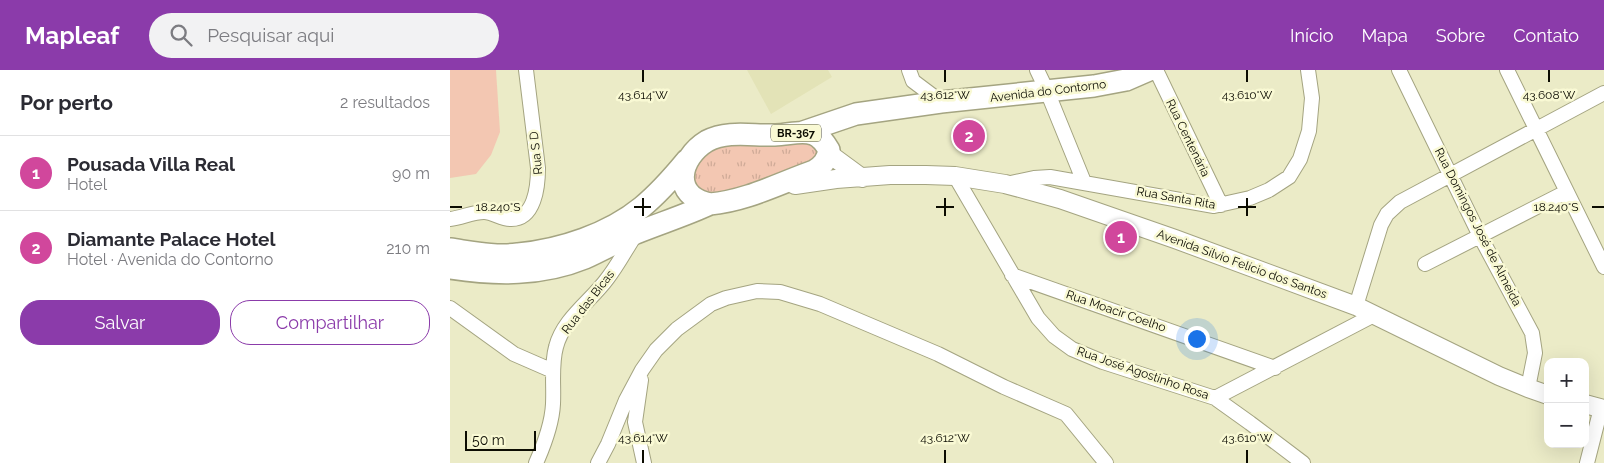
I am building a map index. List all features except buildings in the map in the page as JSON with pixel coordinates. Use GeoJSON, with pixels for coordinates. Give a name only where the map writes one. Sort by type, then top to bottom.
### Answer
{"type":"FeatureCollection","features":[{"type":"Feature","properties":{"kind":"highway","name":"Avenida do Contorno"},"geometry":{"type":"LineString","coordinates":[[856,114],[941,102],[1108,84],[1126,80],[1149,70]]}},
{"type":"Feature","properties":{"kind":"highway","name":"BR-367"},"geometry":{"type":"LineString","coordinates":[[450,249],[475,253],[517,255],[552,249],[591,236],[613,226],[641,208],[660,191],[697,148],[708,141],[718,137],[743,134],[779,135],[803,132],[856,114]]}},
{"type":"Feature","properties":{"kind":"highway","name":"BR-367"},"geometry":{"type":"LineString","coordinates":[[450,268],[484,273],[514,274],[534,271],[582,258],[636,233],[710,204],[723,203],[754,194],[814,171],[822,166],[844,126],[856,114]]}},
{"type":"Feature","properties":{"kind":"highway","name":"BR-367"},"geometry":{"type":"LineString","coordinates":[[803,132],[814,134],[823,140],[829,152]]}},
{"type":"Feature","properties":{"kind":"highway"},"geometry":{"type":"LineString","coordinates":[[690,156],[684,173],[683,183],[685,190],[698,202],[710,204]]}},
{"type":"Feature","properties":{"kind":"main road"},"geometry":{"type":"LineString","coordinates":[[829,152],[862,178]]}},
{"type":"Feature","properties":{"kind":"main road","name":"Avenida Sílvio Felício dos Santos"},"geometry":{"type":"LineString","coordinates":[[754,194],[820,180],[890,175],[955,176],[1005,184],[1095,211],[1356,306],[1528,388],[1544,393]]}},
{"type":"Feature","properties":{"kind":"street","name":"Rua S D"},"geometry":{"type":"LineString","coordinates":[[450,220],[484,212],[508,219],[517,219],[526,214],[535,198],[538,168],[526,70]]}},
{"type":"Feature","properties":{"kind":"street"},"geometry":{"type":"LineString","coordinates":[[1036,70],[1047,91],[1084,182]]}},
{"type":"Feature","properties":{"kind":"street","name":"Rua Centenária"},"geometry":{"type":"LineString","coordinates":[[1156,70],[1221,205]]}},
{"type":"Feature","properties":{"kind":"street","name":"Rua Santa Rita"},"geometry":{"type":"LineString","coordinates":[[1005,184],[1050,177],[1154,194],[1207,205],[1221,205],[1250,198],[1270,190],[1289,177],[1300,159],[1310,131],[1312,98],[1308,70]]}},
{"type":"Feature","properties":{"kind":"street","name":"Rua Domingos José de Almeida"},"geometry":{"type":"LineString","coordinates":[[1399,70],[1480,236],[1532,333],[1535,353],[1528,388]]}},
{"type":"Feature","properties":{"kind":"street"},"geometry":{"type":"LineString","coordinates":[[1507,70],[1604,268]]}},
{"type":"Feature","properties":{"kind":"street"},"geometry":{"type":"LineString","coordinates":[[903,107],[911,75],[941,102]]}},
{"type":"Feature","properties":{"kind":"street"},"geometry":{"type":"LineString","coordinates":[[1356,306],[1381,224],[1387,214],[1400,202],[1604,93]]}},
{"type":"Feature","properties":{"kind":"street","name":"Rua José Agostinho Rosa"},"geometry":{"type":"LineString","coordinates":[[955,176],[1038,318],[1054,336],[1072,349],[1102,362],[1215,398],[1374,315]]}},
{"type":"Feature","properties":{"kind":"street"},"geometry":{"type":"LineString","coordinates":[[1425,264],[1566,192]]}},
{"type":"Feature","properties":{"kind":"street","name":"Rua das Bicas"},"geometry":{"type":"LineString","coordinates":[[536,463],[545,442],[553,406],[553,371],[556,346],[564,330],[578,311],[607,279],[636,233]]}},
{"type":"Feature","properties":{"kind":"street","name":"Rua Moacir Coelho"},"geometry":{"type":"LineString","coordinates":[[1012,275],[1275,368]]}},
{"type":"Feature","properties":{"kind":"street"},"geometry":{"type":"LineString","coordinates":[[598,463],[626,400],[642,370],[656,350],[677,329],[711,304],[726,298],[757,291],[780,292],[820,304],[920,346],[1004,387],[1066,414],[1106,463]]}},
{"type":"Feature","properties":{"kind":"street"},"geometry":{"type":"LineString","coordinates":[[450,308],[514,354],[553,371]]}},
{"type":"Feature","properties":{"kind":"street"},"geometry":{"type":"LineString","coordinates":[[642,370],[635,422],[644,463]]}},
{"type":"Feature","properties":{"kind":"street"},"geometry":{"type":"LineString","coordinates":[[1215,398],[1303,463]]}},
{"type":"Feature","properties":{"kind":"street"},"geometry":{"type":"LineString","coordinates":[[1587,463],[1597,407]]}},
{"type":"Feature","properties":{"kind":"shaded area"},"geometry":{"type":"Polygon","coordinates":[[[747,70],[828,70],[832,77],[771,114],[747,70]]]}},
{"type":"Feature","properties":{"kind":"green space"},"geometry":{"type":"Polygon","coordinates":[[[450,70],[496,70],[500,132],[491,155],[476,174],[450,178],[450,70]]]}},
{"type":"Feature","properties":{"kind":"green space"},"geometry":{"type":"Polygon","coordinates":[[[806,138],[825,157],[725,198],[695,191],[691,168],[705,153],[728,143],[806,138]]]}},
{"type":"Feature","properties":{"kind":"place","name":"Diamante Palace Hotel"},"geometry":{"type":"Point","coordinates":[969,136]}},
{"type":"Feature","properties":{"kind":"place","name":"Pousada Villa Real"},"geometry":{"type":"Point","coordinates":[1121,237]}}]}
